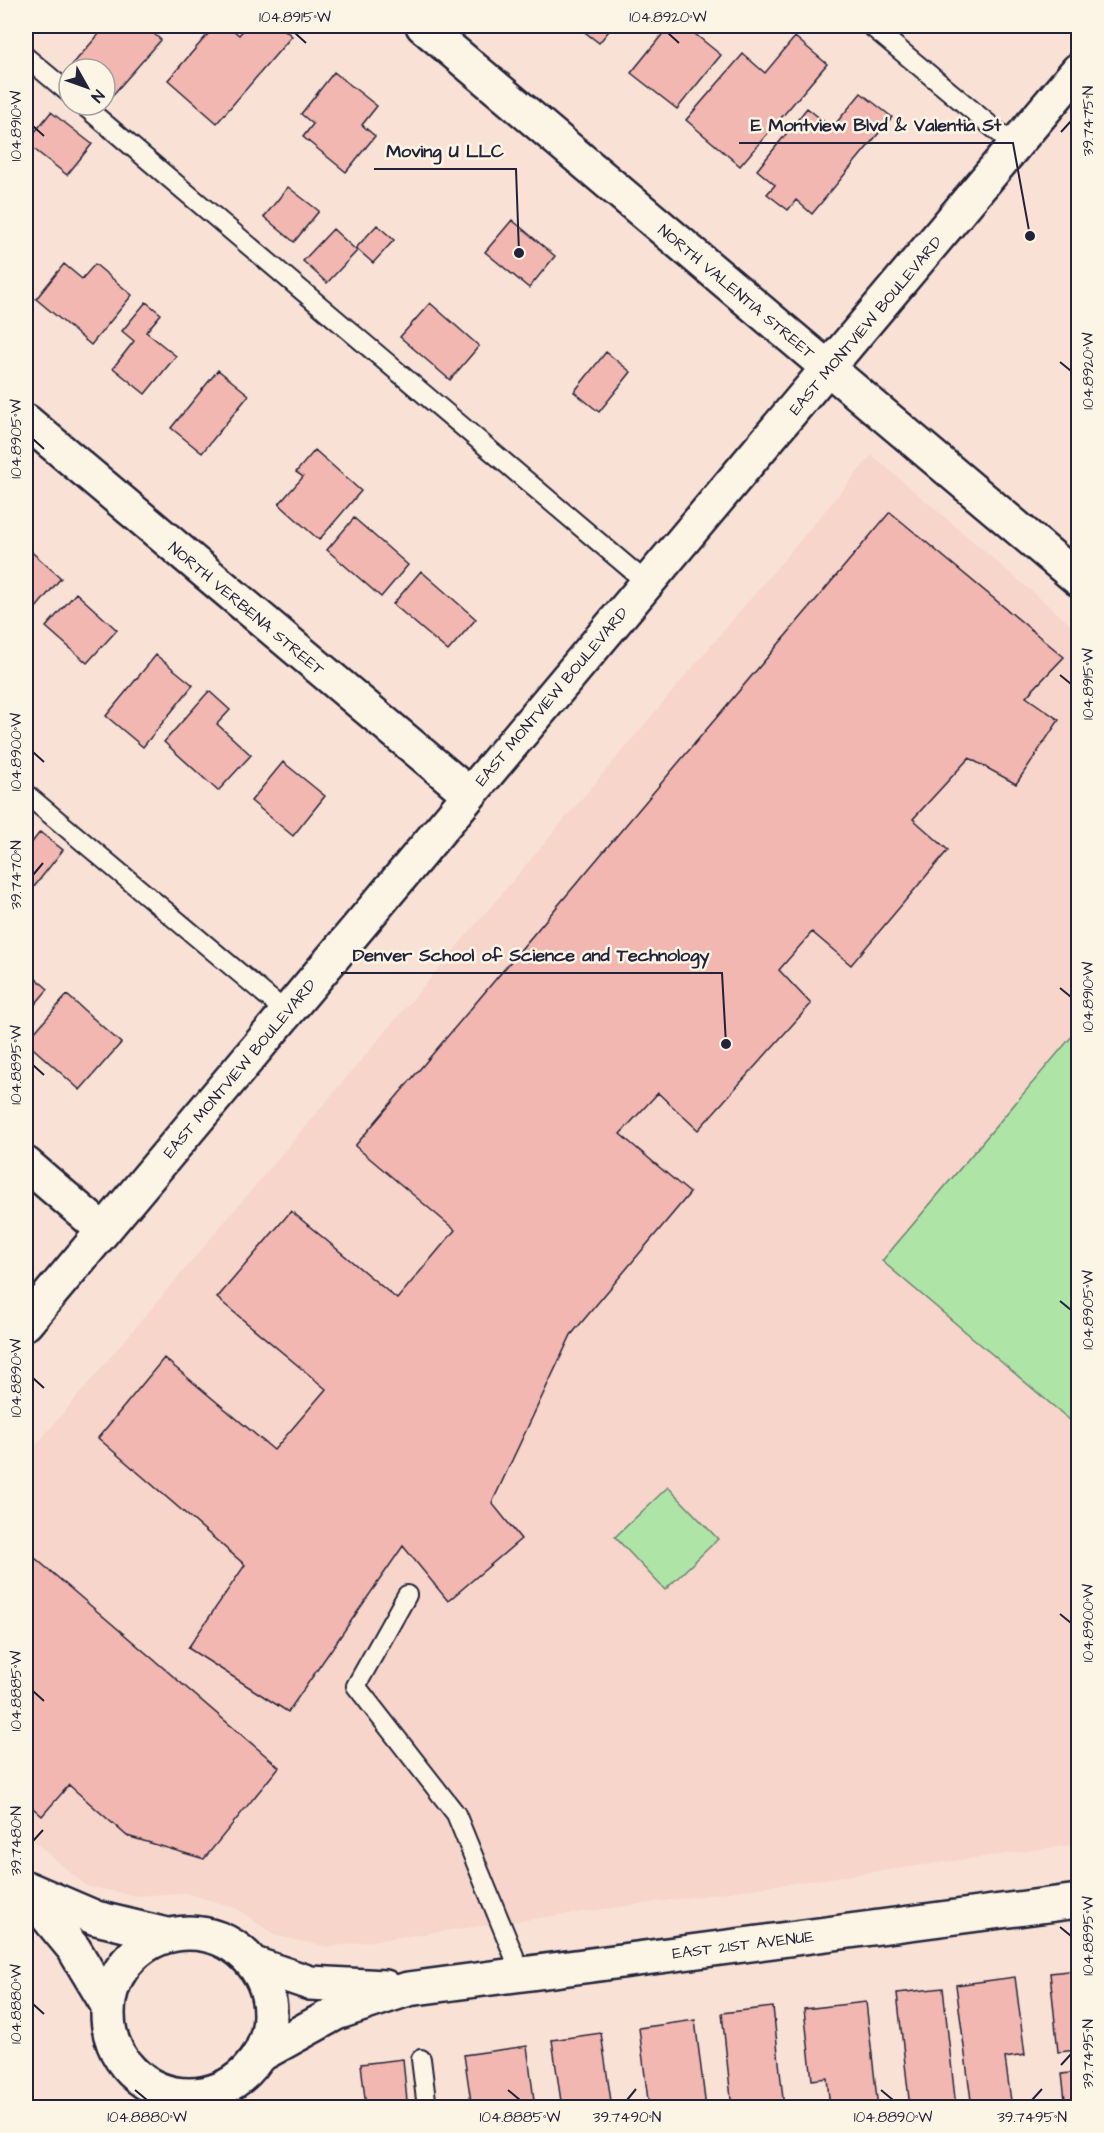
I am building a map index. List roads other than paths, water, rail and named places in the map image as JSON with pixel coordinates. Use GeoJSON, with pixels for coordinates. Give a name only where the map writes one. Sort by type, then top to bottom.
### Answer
{"type":"FeatureCollection","features":[{"type":"Feature","properties":{"kind":"street","name":"NORTH VALENTIA STREET"},"geometry":{"type":"LineString","coordinates":[[423,26],[1078,579]]}},
{"type":"Feature","properties":{"kind":"street","name":"EAST MONTVIEW BOULEVARD"},"geometry":{"type":"LineString","coordinates":[[26,1323],[1078,70]]}},
{"type":"Feature","properties":{"kind":"street","name":"NORTH VERBENA STREET"},"geometry":{"type":"LineString","coordinates":[[26,421],[469,794]]}},
{"type":"Feature","properties":{"kind":"street"},"geometry":{"type":"LineString","coordinates":[[26,1164],[103,1230]]}},
{"type":"Feature","properties":{"kind":"street"},"geometry":{"type":"LineString","coordinates":[[26,1889],[96,1918],[167,1935],[199,1933],[219,1939],[229,1943],[254,1964],[268,1992],[270,2024],[260,2055],[236,2094],[154,2097],[124,2066],[109,2036],[107,2004],[117,1974],[138,1950],[167,1935]]}},
{"type":"Feature","properties":{"kind":"street"},"geometry":{"type":"LineString","coordinates":[[26,1889],[74,1949],[107,2004]]}},
{"type":"Feature","properties":{"kind":"street","name":"EAST 21ST AVENUE"},"geometry":{"type":"LineString","coordinates":[[260,2055],[336,2013],[408,1989],[1078,1901]]}},
{"type":"Feature","properties":{"kind":"street","name":"EAST 21ST AVENUE"},"geometry":{"type":"LineString","coordinates":[[254,1964],[310,1983],[408,1989]]}},
{"type":"Feature","properties":{"kind":"lane"},"geometry":{"type":"LineString","coordinates":[[871,26],[1015,146]]}},
{"type":"Feature","properties":{"kind":"lane"},"geometry":{"type":"LineString","coordinates":[[26,57],[57,83]]}},
{"type":"Feature","properties":{"kind":"lane"},"geometry":{"type":"LineString","coordinates":[[97,117],[647,583]]}},
{"type":"Feature","properties":{"kind":"lane"},"geometry":{"type":"LineString","coordinates":[[26,794],[286,1012]]}},
{"type":"Feature","properties":{"kind":"lane"},"geometry":{"type":"LineString","coordinates":[[407,1595],[356,1686],[456,1814],[521,1973]]}},
{"type":"Feature","properties":{"kind":"lane"},"geometry":{"type":"LineString","coordinates":[[421,2059],[427,2108]]}},
{"type":"Feature","properties":{"kind":"place","name":"E Montview Blvd & Valentia St"},"geometry":{"type":"Point","coordinates":[1030,236]}},
{"type":"Feature","properties":{"kind":"place","name":"Moving U LLC"},"geometry":{"type":"Point","coordinates":[519,253]}},
{"type":"Feature","properties":{"kind":"place","name":"Denver School of Science and Technology"},"geometry":{"type":"Point","coordinates":[726,1044]}}]}
